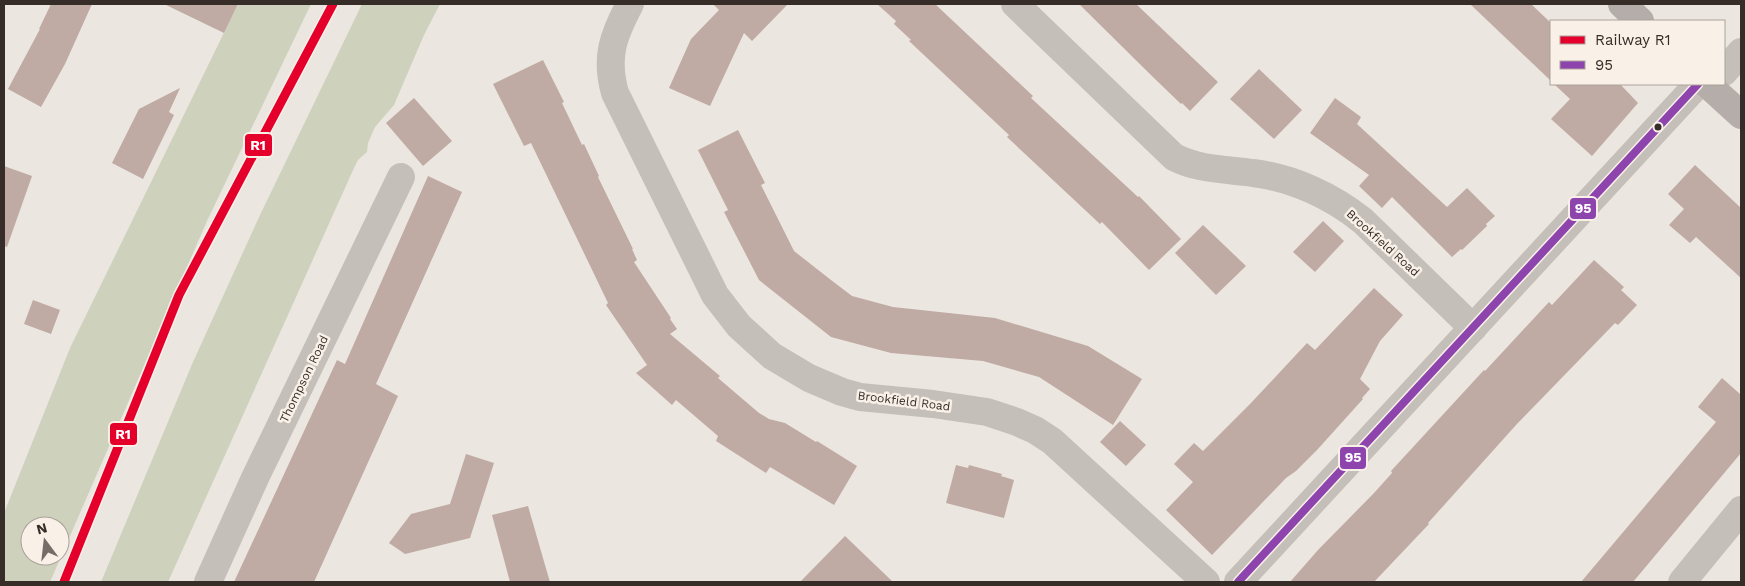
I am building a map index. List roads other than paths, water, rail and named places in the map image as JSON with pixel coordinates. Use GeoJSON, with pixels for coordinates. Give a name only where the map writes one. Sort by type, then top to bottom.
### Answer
{"type":"FeatureCollection","features":[{"type":"Feature","properties":{"kind":"main road"},"geometry":{"type":"LineString","coordinates":[[1622,4],[1639,20]]}},
{"type":"Feature","properties":{"kind":"main road"},"geometry":{"type":"LineString","coordinates":[[1713,85],[1741,115]]}},
{"type":"Feature","properties":{"kind":"street","name":"Brookfield Road"},"geometry":{"type":"LineString","coordinates":[[630,4],[614,38],[611,53],[610,67],[615,93],[715,295],[739,326],[759,346],[790,368],[825,386],[842,392],[860,398],[933,404],[987,412],[1003,416],[1035,430],[1052,441],[1206,582]]}},
{"type":"Feature","properties":{"kind":"street","name":"Brookfield Road"},"geometry":{"type":"LineString","coordinates":[[1014,4],[1174,157],[1186,164],[1201,168],[1256,173],[1275,177],[1315,191],[1350,210],[1473,328]]}},
{"type":"Feature","properties":{"kind":"street"},"geometry":{"type":"LineString","coordinates":[[1725,67],[1741,52]]}},
{"type":"Feature","properties":{"kind":"street"},"geometry":{"type":"LineString","coordinates":[[1238,582],[1473,328],[1707,85]]}},
{"type":"Feature","properties":{"kind":"street","name":"Thompson Road"},"geometry":{"type":"LineString","coordinates":[[208,582],[255,478],[401,177]]}},
{"type":"Feature","properties":{"kind":"street"},"geometry":{"type":"LineString","coordinates":[[1682,582],[1741,510]]}},
{"type":"Feature","properties":{"kind":"rail line","name":"R1"},"geometry":{"type":"LineString","coordinates":[[64,582],[179,295],[333,4]]}}]}
